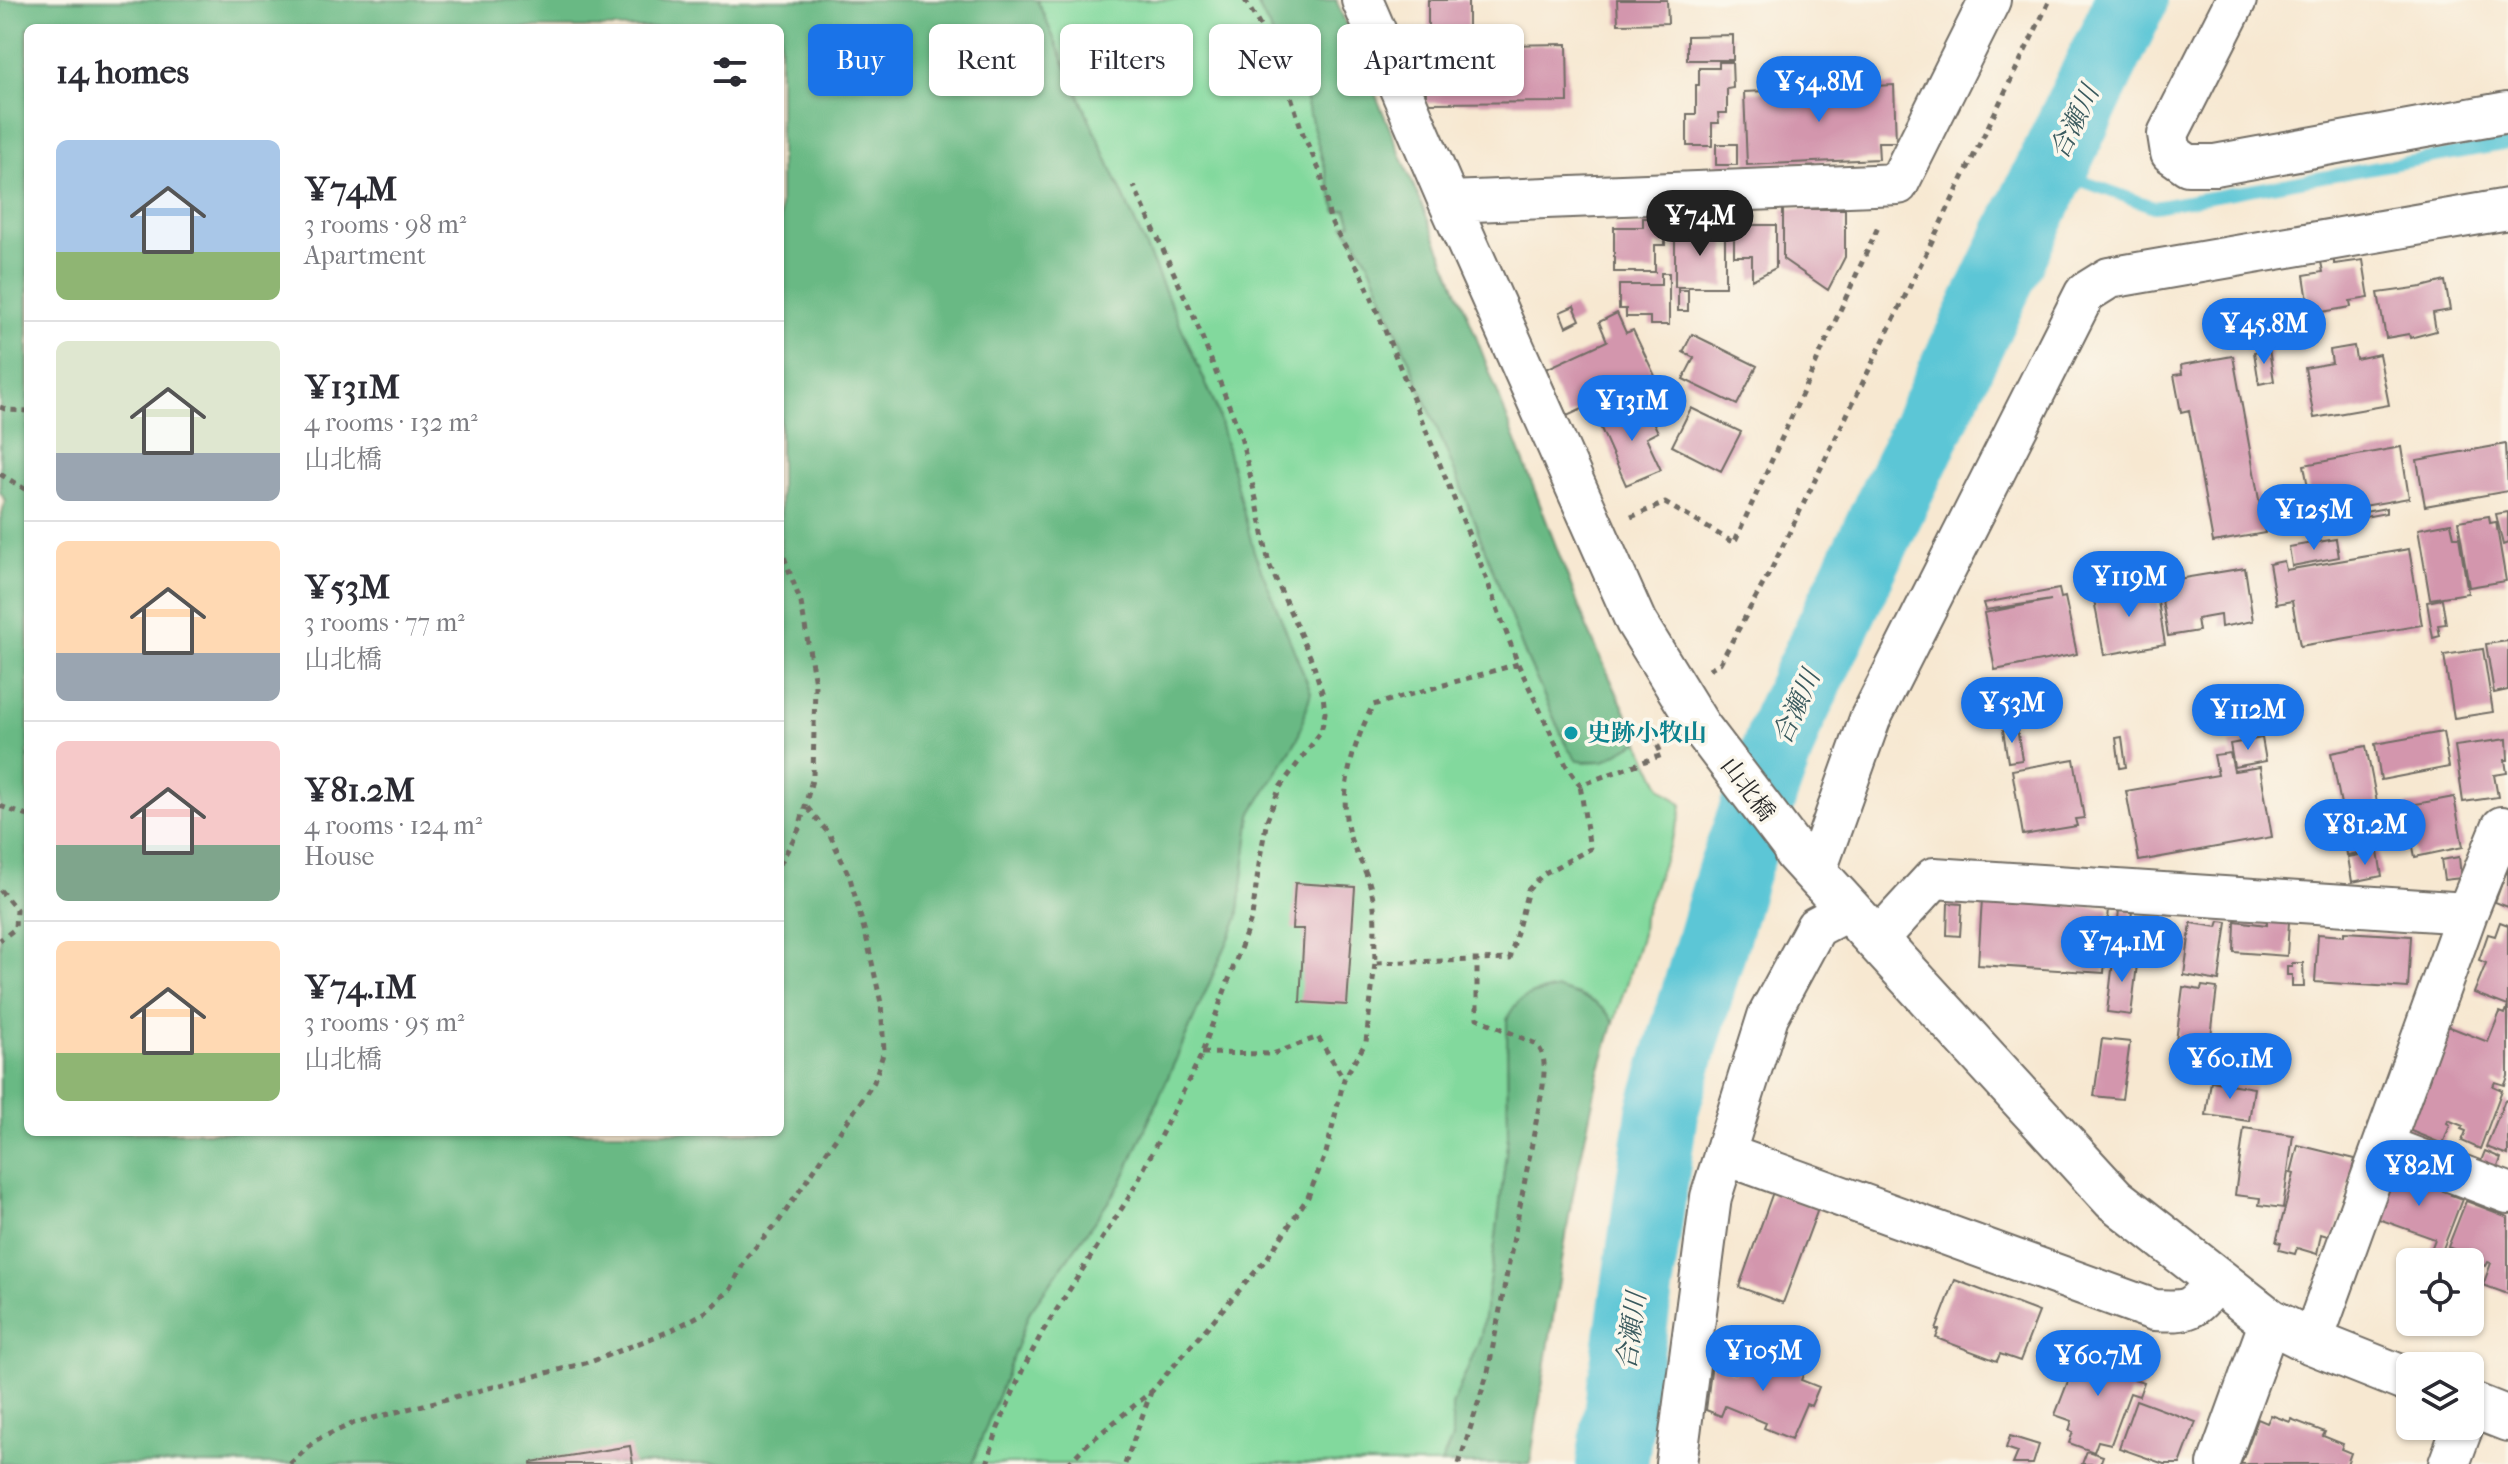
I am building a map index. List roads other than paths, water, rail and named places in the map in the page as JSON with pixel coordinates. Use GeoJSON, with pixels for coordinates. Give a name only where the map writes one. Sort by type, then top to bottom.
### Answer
{"type":"FeatureCollection","features":[{"type":"Feature","properties":{"kind":"street","name":"山北橋"},"geometry":{"type":"LineString","coordinates":[[1362,0],[1636,622],[1700,726],[1806,862]]}},
{"type":"Feature","properties":{"kind":"street"},"geometry":{"type":"LineString","coordinates":[[1449,202],[1898,184],[1990,0]]}},
{"type":"Feature","properties":{"kind":"street"},"geometry":{"type":"LineString","coordinates":[[2236,0],[2168,134],[2171,153],[2188,165],[2215,165],[2508,112]]}},
{"type":"Feature","properties":{"kind":"street"},"geometry":{"type":"LineString","coordinates":[[2396,1375],[2312,1342],[2270,1321],[2114,1199],[1806,862],[1870,719],[2085,293],[2109,278],[2508,209]]}},
{"type":"Feature","properties":{"kind":"street"},"geometry":{"type":"LineString","coordinates":[[2312,1342],[2467,913],[2506,822]]}},
{"type":"Feature","properties":{"kind":"street"},"geometry":{"type":"LineString","coordinates":[[1676,1464],[1711,1197],[1768,1016],[1816,927],[1863,925],[1934,878],[2467,913]]}},
{"type":"Feature","properties":{"kind":"street"},"geometry":{"type":"LineString","coordinates":[[2384,1146],[2508,1193]]}},
{"type":"Feature","properties":{"kind":"street"},"geometry":{"type":"LineString","coordinates":[[1724,1154],[2154,1310],[2184,1312],[2197,1305],[2217,1280]]}},
{"type":"Feature","properties":{"kind":"street"},"geometry":{"type":"LineString","coordinates":[[2218,1464],[2270,1321]]}},
{"type":"Feature","properties":{"kind":"street"},"geometry":{"type":"LineString","coordinates":[[2484,1410],[2508,1419]]}},
{"type":"Feature","properties":{"kind":"street"},"geometry":{"type":"LineString","coordinates":[[2449,1464],[2458,1440]]}},
{"type":"Feature","properties":{"kind":"waterway","name":"合瀬川"},"geometry":{"type":"LineString","coordinates":[[1612,1464],[1662,1113],[1732,875],[1788,720],[2132,0]]}},
{"type":"Feature","properties":{"kind":"waterway"},"geometry":{"type":"LineString","coordinates":[[2049,169],[2154,207],[2508,144]]}},
{"type":"Feature","properties":{"kind":"place","name":"史跡小牧山"},"geometry":{"type":"Point","coordinates":[1571,733]}}]}
